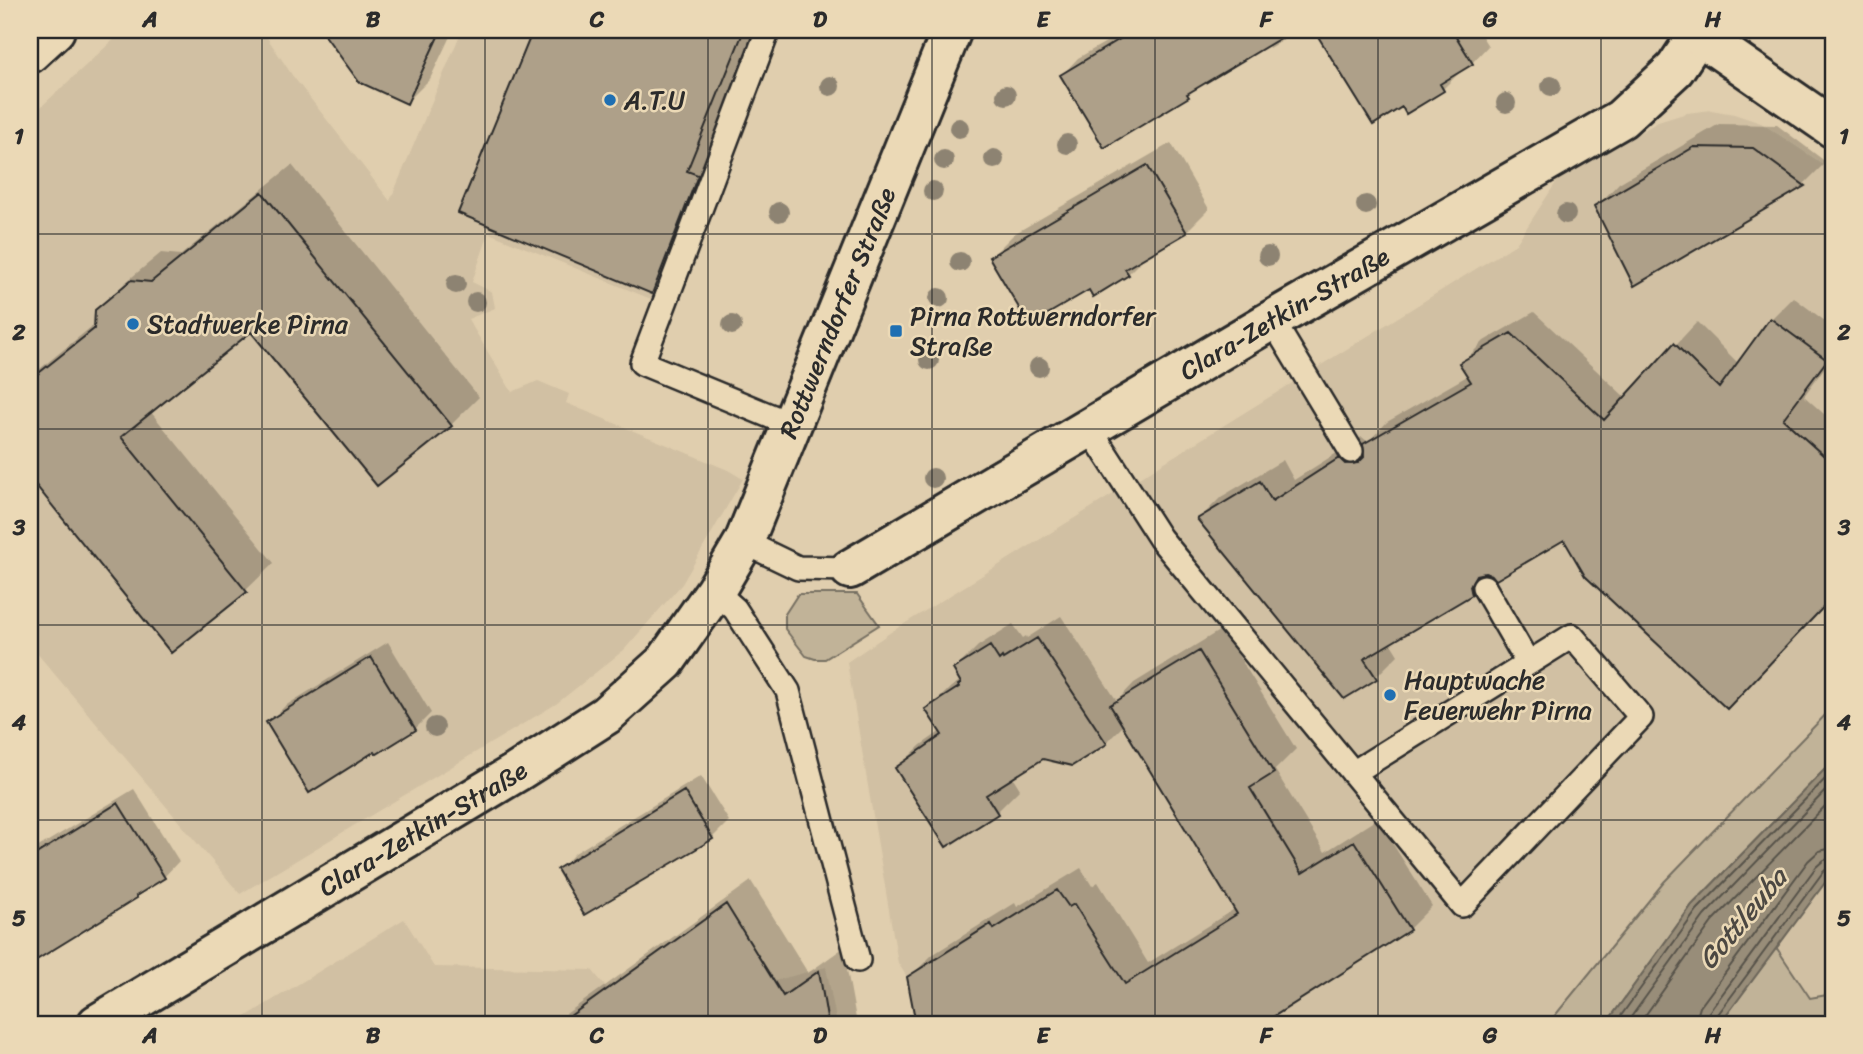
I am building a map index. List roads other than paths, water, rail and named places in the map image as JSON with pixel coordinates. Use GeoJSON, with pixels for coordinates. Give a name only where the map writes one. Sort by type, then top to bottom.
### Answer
{"type":"FeatureCollection","features":[{"type":"Feature","properties":{"kind":"main road"},"geometry":{"type":"LineString","coordinates":[[30,53],[55,30]]}},
{"type":"Feature","properties":{"kind":"main road","name":"Rottwerndorfer Straße"},"geometry":{"type":"LineString","coordinates":[[715,592],[744,542],[952,30]]}},
{"type":"Feature","properties":{"kind":"main road"},"geometry":{"type":"LineString","coordinates":[[1691,32],[1833,128]]}},
{"type":"Feature","properties":{"kind":"main road","name":"Clara-Zetkin-Straße"},"geometry":{"type":"LineString","coordinates":[[850,569],[1272,320],[1621,119],[1675,69],[1691,32]]}},
{"type":"Feature","properties":{"kind":"main road","name":"Clara-Zetkin-Straße"},"geometry":{"type":"LineString","coordinates":[[97,1024],[506,779],[606,715],[665,662],[715,592]]}},
{"type":"Feature","properties":{"kind":"lane"},"geometry":{"type":"LineString","coordinates":[[768,30],[642,363],[792,425]]}},
{"type":"Feature","properties":{"kind":"lane"},"geometry":{"type":"LineString","coordinates":[[1272,320],[1351,451]]}},
{"type":"Feature","properties":{"kind":"lane"},"geometry":{"type":"LineString","coordinates":[[1089,428],[1160,538],[1353,773],[1462,905],[1641,717],[1572,636],[1353,773]]}},
{"type":"Feature","properties":{"kind":"lane"},"geometry":{"type":"LineString","coordinates":[[744,542],[798,568],[850,569]]}},
{"type":"Feature","properties":{"kind":"lane"},"geometry":{"type":"LineString","coordinates":[[1484,587],[1528,663]]}},
{"type":"Feature","properties":{"kind":"lane"},"geometry":{"type":"LineString","coordinates":[[715,592],[735,609],[789,691],[858,960]]}},
{"type":"Feature","properties":{"kind":"water","name":"Gottleuba"},"geometry":{"type":"Polygon","coordinates":[[[1833,761],[1833,872],[1720,1024],[1606,1024],[1692,905],[1833,761]]]}},
{"type":"Feature","properties":{"kind":"place","name":"A.T.U"},"geometry":{"type":"Point","coordinates":[610,100]}},
{"type":"Feature","properties":{"kind":"place","name":"Stadtwerke Pirna"},"geometry":{"type":"Point","coordinates":[133,324]}},
{"type":"Feature","properties":{"kind":"place","name":"Pirna Rottwerndorfer Straße"},"geometry":{"type":"Point","coordinates":[896,331]}},
{"type":"Feature","properties":{"kind":"place","name":"Hauptwache Feuerwehr Pirna"},"geometry":{"type":"Point","coordinates":[1390,695]}}]}
